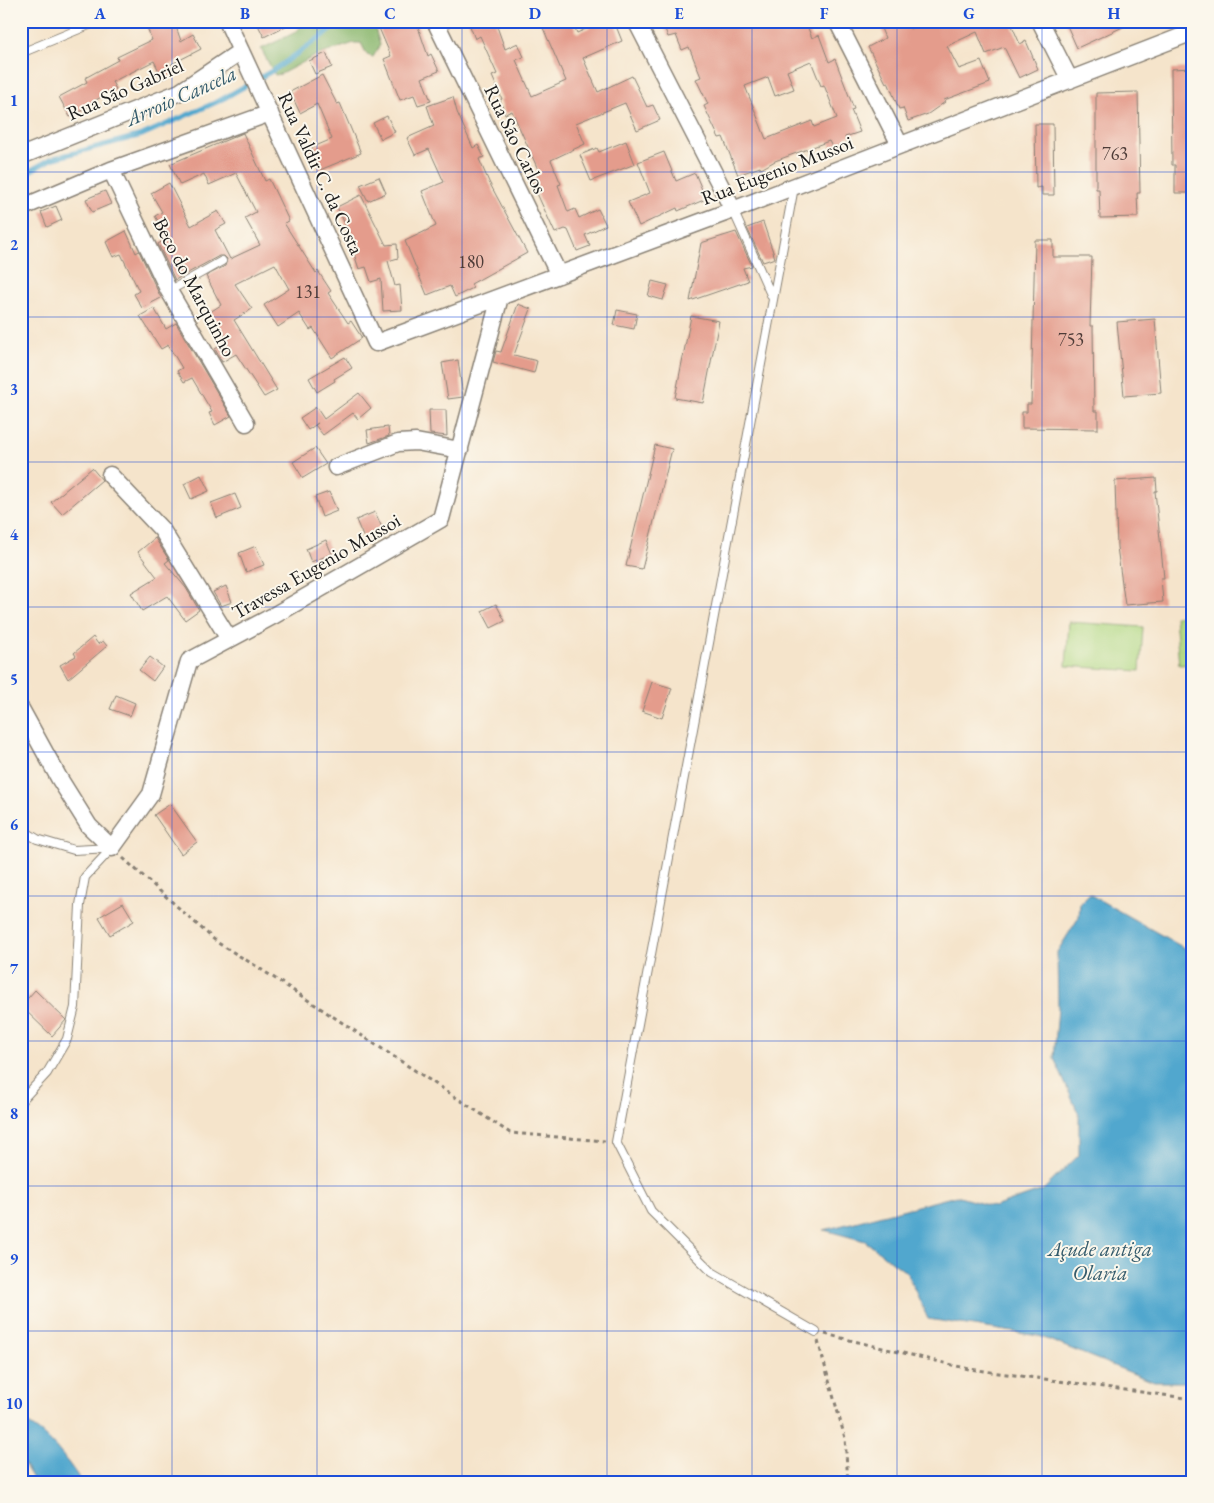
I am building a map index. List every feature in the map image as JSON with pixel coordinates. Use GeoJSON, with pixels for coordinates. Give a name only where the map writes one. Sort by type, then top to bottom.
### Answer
{"type":"FeatureCollection","features":[{"type":"Feature","properties":{"kind":"street","name":"Rua Valdir C. da Costa"},"geometry":{"type":"LineString","coordinates":[[228,21],[376,343]]}},
{"type":"Feature","properties":{"kind":"street","name":"Rua São Carlos"},"geometry":{"type":"LineString","coordinates":[[435,21],[559,275]]}},
{"type":"Feature","properties":{"kind":"street"},"geometry":{"type":"LineString","coordinates":[[636,21],[733,210]]}},
{"type":"Feature","properties":{"kind":"street"},"geometry":{"type":"LineString","coordinates":[[837,21],[900,146]]}},
{"type":"Feature","properties":{"kind":"street"},"geometry":{"type":"LineString","coordinates":[[1040,21],[1070,80]]}},
{"type":"Feature","properties":{"kind":"street","name":"Rua Eugenio Mussoi"},"geometry":{"type":"LineString","coordinates":[[376,343],[794,187],[1193,32]]}},
{"type":"Feature","properties":{"kind":"street","name":"Rua São Gabriel"},"geometry":{"type":"LineString","coordinates":[[21,156],[180,92],[244,58]]}},
{"type":"Feature","properties":{"kind":"street"},"geometry":{"type":"LineString","coordinates":[[21,208],[111,170],[270,113]]}},
{"type":"Feature","properties":{"kind":"street","name":"Beco do Marquinho"},"geometry":{"type":"LineString","coordinates":[[111,170],[169,291],[246,423]]}},
{"type":"Feature","properties":{"kind":"street","name":"Travessa Eugenio Mussoi"},"geometry":{"type":"LineString","coordinates":[[112,848],[152,794],[189,661],[441,519],[500,297]]}},
{"type":"Feature","properties":{"kind":"street"},"geometry":{"type":"LineString","coordinates":[[336,467],[398,443],[416,442],[460,450]]}},
{"type":"Feature","properties":{"kind":"street"},"geometry":{"type":"LineString","coordinates":[[110,475],[162,530],[229,639]]}},
{"type":"Feature","properties":{"kind":"street"},"geometry":{"type":"LineString","coordinates":[[21,708],[59,778],[89,826],[112,848]]}},
{"type":"Feature","properties":{"kind":"lane"},"geometry":{"type":"LineString","coordinates":[[21,53],[94,23]]}},
{"type":"Feature","properties":{"kind":"lane"},"geometry":{"type":"LineString","coordinates":[[794,187],[616,1142],[651,1211],[712,1272],[816,1332]]}},
{"type":"Feature","properties":{"kind":"lane"},"geometry":{"type":"LineString","coordinates":[[733,210],[773,299]]}},
{"type":"Feature","properties":{"kind":"lane"},"geometry":{"type":"LineString","coordinates":[[169,291],[222,261]]}},
{"type":"Feature","properties":{"kind":"lane"},"geometry":{"type":"LineString","coordinates":[[21,829],[37,839],[74,850],[112,848]]}},
{"type":"Feature","properties":{"kind":"lane"},"geometry":{"type":"LineString","coordinates":[[21,1101],[47,1073],[67,1039],[75,1007],[80,905],[85,877],[112,848]]}},
{"type":"Feature","properties":{"kind":"path"},"geometry":{"type":"LineString","coordinates":[[112,848],[218,943],[510,1133],[616,1142]]}},
{"type":"Feature","properties":{"kind":"path"},"geometry":{"type":"LineString","coordinates":[[848,1482],[845,1438],[816,1332],[969,1369],[1193,1399]]}},
{"type":"Feature","properties":{"kind":"green space"},"geometry":{"type":"Polygon","coordinates":[[[306,21],[375,21],[374,25],[380,45],[373,57],[367,55],[361,43],[354,43],[315,56],[281,74],[275,75],[261,49],[296,32],[306,21]]]}},
{"type":"Feature","properties":{"kind":"green space"},"geometry":{"type":"Polygon","coordinates":[[[1193,615],[1193,664],[1179,665],[1175,616],[1193,615]]]}},
{"type":"Feature","properties":{"kind":"green space"},"geometry":{"type":"Polygon","coordinates":[[[1069,622],[1143,627],[1140,671],[1066,666],[1069,622]]]}},
{"type":"Feature","properties":{"kind":"water","name":"Açude antiga Olaria"},"geometry":{"type":"Polygon","coordinates":[[[1089,894],[1193,953],[1193,1382],[1154,1382],[1039,1336],[928,1319],[907,1273],[865,1241],[824,1230],[956,1196],[994,1207],[1043,1190],[1079,1155],[1079,1115],[1054,1058],[1058,1008],[1057,952],[1079,917],[1080,903],[1089,894]]]}},
{"type":"Feature","properties":{"kind":"water"},"geometry":{"type":"Polygon","coordinates":[[[21,1420],[31,1425],[48,1439],[63,1455],[82,1482],[35,1482],[21,1459],[21,1420]]]}},
{"type":"Feature","properties":{"kind":"building"},"geometry":{"type":"Polygon","coordinates":[[[156,21],[174,21],[181,41],[193,34],[201,49],[170,65],[174,73],[163,79],[154,61],[112,82],[116,89],[94,101],[95,104],[70,117],[59,97],[87,82],[85,78],[118,60],[117,57],[152,40],[146,25],[156,21]]]}},
{"type":"Feature","properties":{"kind":"building"},"geometry":{"type":"Polygon","coordinates":[[[256,21],[295,21],[264,37],[256,21]]]}},
{"type":"Feature","properties":{"kind":"building"},"geometry":{"type":"Polygon","coordinates":[[[376,21],[416,21],[428,56],[431,54],[439,71],[422,78],[431,101],[418,105],[414,95],[400,100],[384,59],[391,56],[376,21]]]}},
{"type":"Feature","properties":{"kind":"building"},"geometry":{"type":"Polygon","coordinates":[[[468,21],[495,21],[505,49],[518,43],[524,57],[516,60],[532,96],[566,81],[540,21],[572,21],[577,33],[604,21],[614,21],[622,41],[583,58],[598,92],[632,76],[647,107],[653,105],[660,120],[637,130],[625,103],[576,123],[585,144],[551,160],[561,184],[558,185],[568,212],[575,209],[579,218],[598,209],[606,225],[585,235],[590,246],[577,251],[568,230],[565,229],[555,233],[530,178],[540,174],[512,111],[505,114],[500,100],[502,99],[492,76],[497,74],[480,36],[475,39],[468,21]]]}},
{"type":"Feature","properties":{"kind":"building"},"geometry":{"type":"Polygon","coordinates":[[[662,21],[805,21],[812,38],[819,35],[829,62],[835,59],[854,109],[851,110],[860,132],[845,137],[847,143],[833,149],[829,141],[775,161],[761,169],[760,167],[738,175],[723,137],[719,138],[704,106],[708,104],[696,79],[701,77],[689,47],[682,50],[676,35],[668,37],[662,21]],[[811,61],[787,71],[794,89],[775,96],[768,77],[745,86],[766,139],[812,121],[814,127],[837,118],[824,85],[821,86],[811,61]]]}},
{"type":"Feature","properties":{"kind":"building"},"geometry":{"type":"Polygon","coordinates":[[[878,21],[907,21],[910,29],[924,21],[1010,21],[1020,44],[1026,41],[1038,69],[1019,78],[1004,47],[986,54],[977,32],[947,46],[959,69],[981,61],[990,83],[944,100],[945,102],[928,114],[908,121],[903,108],[899,109],[888,82],[886,83],[868,47],[885,38],[878,21]]]}},
{"type":"Feature","properties":{"kind":"building"},"geometry":{"type":"Polygon","coordinates":[[[1065,21],[1136,21],[1077,48],[1065,21]]]}},
{"type":"Feature","properties":{"kind":"building"},"geometry":{"type":"Polygon","coordinates":[[[326,53],[332,67],[315,74],[309,61],[326,53]]]}},
{"type":"Feature","properties":{"kind":"building"},"geometry":{"type":"Polygon","coordinates":[[[1193,68],[1193,193],[1175,193],[1175,165],[1172,165],[1171,69],[1193,68]]]}},
{"type":"Feature","properties":{"kind":"building"},"geometry":{"type":"Polygon","coordinates":[[[322,75],[337,104],[340,103],[361,153],[320,170],[311,148],[332,139],[317,104],[300,113],[290,92],[322,75]]]}},
{"type":"Feature","properties":{"kind":"building"},"geometry":{"type":"Polygon","coordinates":[[[1138,92],[1140,193],[1137,193],[1138,217],[1100,218],[1099,189],[1096,189],[1096,93],[1138,92]]]}},
{"type":"Feature","properties":{"kind":"building"},"geometry":{"type":"Polygon","coordinates":[[[453,97],[457,112],[473,148],[478,145],[484,157],[479,159],[489,182],[527,253],[471,284],[473,288],[455,297],[450,286],[427,295],[405,241],[436,226],[422,191],[444,182],[429,149],[415,155],[407,138],[434,126],[427,106],[453,97]]]}},
{"type":"Feature","properties":{"kind":"building"},"geometry":{"type":"Polygon","coordinates":[[[387,116],[395,132],[381,139],[373,123],[387,116]]]}},
{"type":"Feature","properties":{"kind":"building"},"geometry":{"type":"Polygon","coordinates":[[[1035,124],[1053,124],[1054,195],[1042,195],[1042,187],[1036,188],[1035,124]]]}},
{"type":"Feature","properties":{"kind":"building"},"geometry":{"type":"Polygon","coordinates":[[[243,133],[265,181],[269,179],[289,221],[284,223],[316,273],[318,271],[331,291],[328,293],[348,323],[351,321],[362,338],[332,358],[313,328],[310,330],[299,313],[278,327],[264,305],[289,289],[275,264],[235,284],[252,309],[234,320],[277,390],[264,397],[236,354],[222,362],[215,349],[228,341],[210,312],[221,305],[206,276],[225,266],[227,259],[224,256],[219,256],[175,280],[158,244],[168,238],[155,216],[162,212],[151,193],[169,183],[191,226],[218,211],[226,224],[215,230],[230,259],[260,245],[245,218],[256,212],[236,173],[209,185],[204,174],[180,185],[170,164],[243,133]]]}},
{"type":"Feature","properties":{"kind":"building"},"geometry":{"type":"Polygon","coordinates":[[[626,141],[635,164],[591,181],[580,155],[597,148],[599,152],[626,141]]]}},
{"type":"Feature","properties":{"kind":"building"},"geometry":{"type":"Polygon","coordinates":[[[664,152],[676,181],[695,173],[706,199],[678,211],[677,208],[639,226],[628,202],[650,193],[638,162],[664,152]]]}},
{"type":"Feature","properties":{"kind":"building"},"geometry":{"type":"Polygon","coordinates":[[[379,177],[386,193],[368,201],[360,185],[379,177]]]}},
{"type":"Feature","properties":{"kind":"building"},"geometry":{"type":"Polygon","coordinates":[[[105,191],[111,204],[92,212],[86,199],[105,191]]]}},
{"type":"Feature","properties":{"kind":"building"},"geometry":{"type":"Polygon","coordinates":[[[361,195],[386,245],[397,244],[398,258],[388,261],[395,286],[400,285],[402,310],[383,311],[381,279],[371,282],[366,267],[359,269],[354,254],[359,253],[337,207],[361,195]]]}},
{"type":"Feature","properties":{"kind":"building"},"geometry":{"type":"Polygon","coordinates":[[[56,206],[62,220],[47,227],[41,212],[56,206]]]}},
{"type":"Feature","properties":{"kind":"building"},"geometry":{"type":"Polygon","coordinates":[[[763,222],[775,258],[763,262],[747,228],[763,222]]]}},
{"type":"Feature","properties":{"kind":"building"},"geometry":{"type":"Polygon","coordinates":[[[126,231],[136,253],[139,251],[161,298],[142,308],[134,294],[139,291],[121,254],[113,257],[106,242],[126,231]]]}},
{"type":"Feature","properties":{"kind":"building"},"geometry":{"type":"Polygon","coordinates":[[[736,232],[752,266],[743,268],[748,281],[690,301],[701,243],[736,232]]]}},
{"type":"Feature","properties":{"kind":"building"},"geometry":{"type":"Polygon","coordinates":[[[1035,240],[1053,240],[1053,257],[1092,257],[1090,326],[1093,326],[1094,411],[1098,411],[1098,429],[1022,428],[1022,412],[1027,412],[1027,404],[1031,404],[1035,240]]]}},
{"type":"Feature","properties":{"kind":"building"},"geometry":{"type":"Polygon","coordinates":[[[652,281],[668,285],[663,300],[648,296],[652,281]]]}},
{"type":"Feature","properties":{"kind":"building"},"geometry":{"type":"Polygon","coordinates":[[[518,304],[531,309],[514,355],[537,361],[534,373],[493,362],[496,351],[501,352],[518,304]]]}},
{"type":"Feature","properties":{"kind":"building"},"geometry":{"type":"Polygon","coordinates":[[[154,308],[166,329],[176,323],[231,416],[215,425],[209,413],[212,412],[192,378],[184,382],[177,371],[182,368],[168,345],[161,349],[140,316],[154,308]]]}},
{"type":"Feature","properties":{"kind":"building"},"geometry":{"type":"Polygon","coordinates":[[[617,310],[637,314],[634,329],[614,325],[617,310]]]}},
{"type":"Feature","properties":{"kind":"building"},"geometry":{"type":"Polygon","coordinates":[[[691,316],[719,321],[703,403],[675,398],[691,316]]]}},
{"type":"Feature","properties":{"kind":"building"},"geometry":{"type":"Polygon","coordinates":[[[1155,319],[1161,393],[1124,396],[1117,322],[1155,319]]]}},
{"type":"Feature","properties":{"kind":"building"},"geometry":{"type":"Polygon","coordinates":[[[345,357],[352,368],[317,392],[309,378],[345,357]]]}},
{"type":"Feature","properties":{"kind":"building"},"geometry":{"type":"Polygon","coordinates":[[[458,360],[463,397],[448,399],[442,363],[458,360]]]}},
{"type":"Feature","properties":{"kind":"building"},"geometry":{"type":"Polygon","coordinates":[[[359,393],[371,408],[358,419],[353,413],[323,435],[315,425],[308,430],[300,418],[316,407],[324,419],[359,393]]]}},
{"type":"Feature","properties":{"kind":"building"},"geometry":{"type":"Polygon","coordinates":[[[429,410],[446,410],[447,436],[430,434],[429,410]]]}},
{"type":"Feature","properties":{"kind":"building"},"geometry":{"type":"Polygon","coordinates":[[[388,427],[389,436],[369,443],[367,430],[388,427]]]}},
{"type":"Feature","properties":{"kind":"building"},"geometry":{"type":"Polygon","coordinates":[[[655,445],[672,449],[642,569],[626,566],[655,445]]]}},
{"type":"Feature","properties":{"kind":"building"},"geometry":{"type":"Polygon","coordinates":[[[315,448],[326,464],[303,478],[293,462],[315,448]]]}},
{"type":"Feature","properties":{"kind":"building"},"geometry":{"type":"Polygon","coordinates":[[[92,468],[102,480],[62,514],[51,502],[92,468]]]}},
{"type":"Feature","properties":{"kind":"building"},"geometry":{"type":"Polygon","coordinates":[[[201,475],[209,491],[191,499],[184,484],[201,475]]]}},
{"type":"Feature","properties":{"kind":"building"},"geometry":{"type":"Polygon","coordinates":[[[1156,478],[1157,491],[1155,491],[1164,578],[1161,578],[1163,602],[1125,605],[1117,547],[1115,481],[1156,478]]]}},
{"type":"Feature","properties":{"kind":"building"},"geometry":{"type":"Polygon","coordinates":[[[329,492],[337,511],[322,517],[315,497],[329,492]]]}},
{"type":"Feature","properties":{"kind":"building"},"geometry":{"type":"Polygon","coordinates":[[[235,494],[241,508],[217,518],[211,503],[235,494]]]}},
{"type":"Feature","properties":{"kind":"building"},"geometry":{"type":"Polygon","coordinates":[[[375,512],[384,532],[365,541],[356,520],[375,512]]]}},
{"type":"Feature","properties":{"kind":"building"},"geometry":{"type":"Polygon","coordinates":[[[155,538],[169,560],[165,563],[186,588],[199,610],[185,620],[167,596],[142,611],[131,593],[157,577],[138,552],[155,538]]]}},
{"type":"Feature","properties":{"kind":"building"},"geometry":{"type":"Polygon","coordinates":[[[326,540],[332,554],[311,562],[306,549],[326,540]]]}},
{"type":"Feature","properties":{"kind":"building"},"geometry":{"type":"Polygon","coordinates":[[[256,546],[264,565],[246,572],[239,553],[256,546]]]}},
{"type":"Feature","properties":{"kind":"building"},"geometry":{"type":"Polygon","coordinates":[[[226,586],[232,602],[221,606],[213,592],[226,586]]]}},
{"type":"Feature","properties":{"kind":"building"},"geometry":{"type":"Polygon","coordinates":[[[496,604],[505,621],[491,628],[482,611],[496,604]]]}},
{"type":"Feature","properties":{"kind":"building"},"geometry":{"type":"Polygon","coordinates":[[[93,637],[98,644],[103,641],[107,646],[68,679],[60,665],[76,656],[74,653],[93,637]]]}},
{"type":"Feature","properties":{"kind":"building"},"geometry":{"type":"Polygon","coordinates":[[[150,657],[163,667],[153,681],[139,670],[150,657]]]}},
{"type":"Feature","properties":{"kind":"building"},"geometry":{"type":"Polygon","coordinates":[[[652,682],[672,688],[662,718],[642,711],[652,682]]]}},
{"type":"Feature","properties":{"kind":"building"},"geometry":{"type":"Polygon","coordinates":[[[116,695],[135,703],[130,716],[110,709],[116,695]]]}},
{"type":"Feature","properties":{"kind":"building"},"geometry":{"type":"Polygon","coordinates":[[[170,804],[197,842],[181,854],[154,815],[170,804]]]}},
{"type":"Feature","properties":{"kind":"building"},"geometry":{"type":"Polygon","coordinates":[[[123,903],[134,921],[110,935],[99,917],[123,903]]]}},
{"type":"Feature","properties":{"kind":"building"},"geometry":{"type":"Polygon","coordinates":[[[35,990],[66,1020],[52,1036],[21,1006],[35,990]]]}},
{"type":"Feature","properties":{"kind":"waterway","name":"Arroio Cancela"},"geometry":{"type":"LineString","coordinates":[[21,176],[51,159],[142,135],[219,101],[277,68],[343,21]]}}]}
